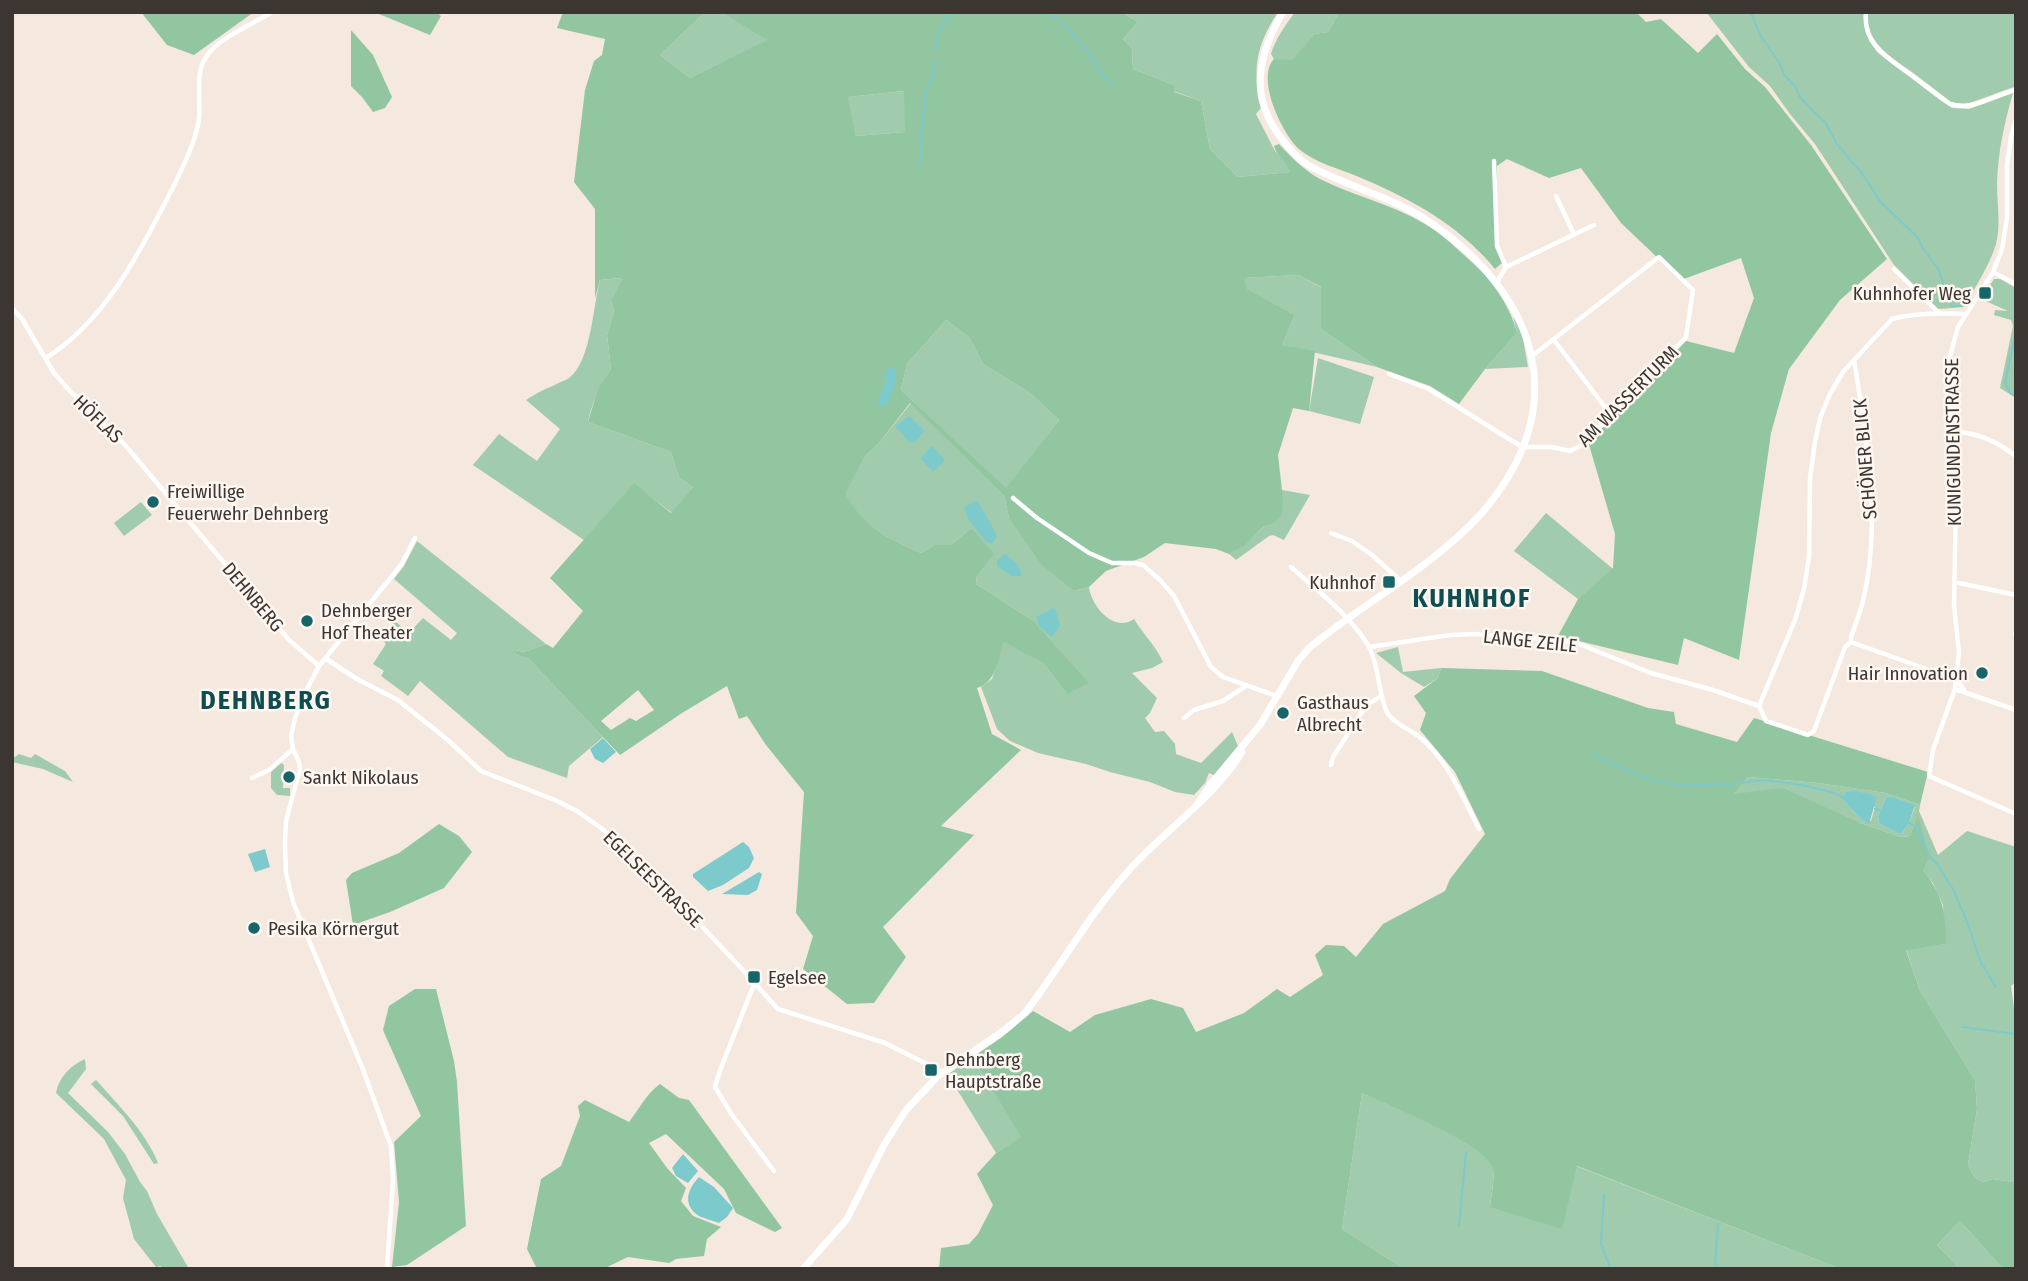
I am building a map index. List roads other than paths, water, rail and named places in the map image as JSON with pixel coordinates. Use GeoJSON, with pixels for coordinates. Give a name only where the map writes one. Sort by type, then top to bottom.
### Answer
{"type":"FeatureCollection","features":[{"type":"Feature","properties":{"kind":"street"},"geometry":{"type":"LineString","coordinates":[[46,358],[75,338],[116,289],[155,224],[190,154],[198,123],[202,63],[217,45],[272,12]]}},
{"type":"Feature","properties":{"kind":"street"},"geometry":{"type":"LineString","coordinates":[[803,1269],[847,1219],[884,1145],[899,1120],[925,1088],[1025,1013],[1112,890],[1132,867],[1209,795],[1228,772],[1298,661],[1310,648],[1427,562],[1480,514],[1510,474],[1522,447],[1532,420],[1535,399],[1532,356],[1514,307],[1497,282],[1457,242],[1426,219],[1394,201],[1306,164],[1277,133],[1266,113],[1260,71],[1265,45],[1283,12]]}},
{"type":"Feature","properties":{"kind":"street"},"geometry":{"type":"LineString","coordinates":[[1866,12],[1866,25],[1871,42],[1882,54],[1950,104],[1973,106],[2016,90]]}},
{"type":"Feature","properties":{"kind":"street","name":"KUNIGUNDENSTRASSE"},"geometry":{"type":"LineString","coordinates":[[2016,119],[2007,165],[2007,218],[2001,248],[1993,272],[1955,333],[1950,356],[1956,491],[1954,606],[1959,652],[1957,680],[1933,750],[1929,776],[2016,814]]}},
{"type":"Feature","properties":{"kind":"street"},"geometry":{"type":"LineString","coordinates":[[1494,161],[1497,246],[1506,267]]}},
{"type":"Feature","properties":{"kind":"street"},"geometry":{"type":"LineString","coordinates":[[1556,196],[1574,234]]}},
{"type":"Feature","properties":{"kind":"street"},"geometry":{"type":"LineString","coordinates":[[1497,282],[1506,267],[1594,225]]}},
{"type":"Feature","properties":{"kind":"street","name":"AM WASSERTURM"},"geometry":{"type":"LineString","coordinates":[[1522,447],[1552,447],[1570,452],[1584,444],[1686,337],[1693,290],[1659,257],[1532,356]]}},
{"type":"Feature","properties":{"kind":"street"},"geometry":{"type":"LineString","coordinates":[[1894,269],[1938,313]]}},
{"type":"Feature","properties":{"kind":"street"},"geometry":{"type":"LineString","coordinates":[[1993,272],[2016,284]]}},
{"type":"Feature","properties":{"kind":"street","name":"HÖFLAS"},"geometry":{"type":"LineString","coordinates":[[12,308],[22,319],[54,373],[125,445],[191,524]]}},
{"type":"Feature","properties":{"kind":"street"},"geometry":{"type":"LineString","coordinates":[[1759,706],[1795,620],[1804,589],[1809,557],[1810,478],[1820,418],[1830,394],[1843,372],[1892,319],[1938,313],[1965,314]]}},
{"type":"Feature","properties":{"kind":"street"},"geometry":{"type":"LineString","coordinates":[[1554,340],[1611,415]]}},
{"type":"Feature","properties":{"kind":"street","name":"SCHÖNER BLICK"},"geometry":{"type":"LineString","coordinates":[[1759,706],[1766,721],[1812,734],[1845,647],[1851,642],[1863,602],[1872,505],[1868,448],[1854,360]]}},
{"type":"Feature","properties":{"kind":"street"},"geometry":{"type":"LineString","coordinates":[[1388,374],[1429,389],[1522,447]]}},
{"type":"Feature","properties":{"kind":"street"},"geometry":{"type":"LineString","coordinates":[[1954,431],[1973,432],[2016,456]]}},
{"type":"Feature","properties":{"kind":"street"},"geometry":{"type":"LineString","coordinates":[[1013,498],[1037,518],[1089,553],[1112,564],[1143,565],[1174,596],[1211,667],[1223,677],[1277,696]]}},
{"type":"Feature","properties":{"kind":"street","name":"DEHNBERG"},"geometry":{"type":"LineString","coordinates":[[191,524],[289,639],[319,666]]}},
{"type":"Feature","properties":{"kind":"street"},"geometry":{"type":"LineString","coordinates":[[1331,533],[1352,541],[1401,581]]}},
{"type":"Feature","properties":{"kind":"street"},"geometry":{"type":"LineString","coordinates":[[387,1269],[393,1180],[391,1146],[362,1068],[293,902],[285,861],[286,821],[300,769],[291,736],[306,690],[319,666],[401,565],[415,538]]}},
{"type":"Feature","properties":{"kind":"street"},"geometry":{"type":"LineString","coordinates":[[1291,567],[1348,619],[1369,648],[1387,713],[1400,725],[1421,737],[1440,760],[1455,780],[1479,829]]}},
{"type":"Feature","properties":{"kind":"street"},"geometry":{"type":"LineString","coordinates":[[1959,583],[2016,595]]}},
{"type":"Feature","properties":{"kind":"street","name":"LANGE ZEILE"},"geometry":{"type":"LineString","coordinates":[[1369,648],[1450,635],[1475,634],[1558,640],[1579,644],[1651,673],[1759,706]]}},
{"type":"Feature","properties":{"kind":"street"},"geometry":{"type":"LineString","coordinates":[[1851,642],[1957,680],[1964,690]]}},
{"type":"Feature","properties":{"kind":"street","name":"EGELSEESTRASSE"},"geometry":{"type":"LineString","coordinates":[[326,658],[357,679],[398,700],[441,734],[481,771],[555,800],[601,828],[650,871],[778,1009],[886,1043],[943,1072]]}},
{"type":"Feature","properties":{"kind":"street"},"geometry":{"type":"LineString","coordinates":[[1184,718],[1194,710],[1223,702],[1247,686]]}},
{"type":"Feature","properties":{"kind":"street"},"geometry":{"type":"LineString","coordinates":[[1955,688],[2016,710]]}},
{"type":"Feature","properties":{"kind":"street"},"geometry":{"type":"LineString","coordinates":[[1331,765],[1333,757],[1366,706],[1382,695]]}},
{"type":"Feature","properties":{"kind":"street"},"geometry":{"type":"LineString","coordinates":[[1196,806],[1219,773],[1251,737]]}},
{"type":"Feature","properties":{"kind":"street"},"geometry":{"type":"LineString","coordinates":[[252,778],[269,770],[293,749]]}},
{"type":"Feature","properties":{"kind":"street"},"geometry":{"type":"LineString","coordinates":[[755,983],[718,1074],[715,1088],[774,1171]]}},
{"type":"Feature","properties":{"kind":"water"},"geometry":{"type":"Polygon","coordinates":[[[909,416],[925,431],[914,443],[909,442],[895,426],[909,416]]]}},
{"type":"Feature","properties":{"kind":"water"},"geometry":{"type":"Polygon","coordinates":[[[932,446],[945,460],[933,472],[920,458],[932,446]]]}},
{"type":"Feature","properties":{"kind":"water"},"geometry":{"type":"Polygon","coordinates":[[[977,500],[996,533],[997,537],[992,543],[986,542],[968,519],[964,507],[977,500]]]}},
{"type":"Feature","properties":{"kind":"water"},"geometry":{"type":"Polygon","coordinates":[[[1006,554],[1019,566],[1021,576],[1011,576],[997,566],[997,560],[1006,554]]]}},
{"type":"Feature","properties":{"kind":"water"},"geometry":{"type":"Polygon","coordinates":[[[1053,608],[1060,625],[1052,637],[1040,627],[1036,617],[1053,608]]]}},
{"type":"Feature","properties":{"kind":"water"},"geometry":{"type":"Polygon","coordinates":[[[603,738],[616,752],[603,763],[595,759],[590,749],[603,738]]]}},
{"type":"Feature","properties":{"kind":"water"},"geometry":{"type":"Polygon","coordinates":[[[1854,791],[1877,797],[1869,824],[1842,799],[1847,792],[1854,791]]]}},
{"type":"Feature","properties":{"kind":"water"},"geometry":{"type":"Polygon","coordinates":[[[1887,796],[1915,805],[1909,823],[1902,833],[1899,834],[1879,823],[1878,816],[1887,796]]]}},
{"type":"Feature","properties":{"kind":"water"},"geometry":{"type":"Polygon","coordinates":[[[743,842],[749,847],[754,858],[749,868],[723,885],[708,891],[693,877],[693,874],[743,842]]]}},
{"type":"Feature","properties":{"kind":"water"},"geometry":{"type":"Polygon","coordinates":[[[265,849],[270,867],[255,872],[248,854],[265,849]]]}},
{"type":"Feature","properties":{"kind":"water"},"geometry":{"type":"Polygon","coordinates":[[[759,872],[762,874],[757,890],[748,895],[722,894],[759,872]]]}},
{"type":"Feature","properties":{"kind":"water"},"geometry":{"type":"Polygon","coordinates":[[[683,1154],[698,1171],[688,1183],[676,1176],[672,1168],[683,1154]]]}},
{"type":"Feature","properties":{"kind":"water"},"geometry":{"type":"Polygon","coordinates":[[[699,1177],[714,1187],[733,1208],[719,1223],[698,1215],[689,1205],[688,1195],[699,1177]]]}},
{"type":"Feature","properties":{"kind":"waterway"},"geometry":{"type":"LineString","coordinates":[[936,49],[940,28],[946,19],[956,12]]}},
{"type":"Feature","properties":{"kind":"waterway"},"geometry":{"type":"LineString","coordinates":[[1048,12],[1087,50],[1096,67],[1112,85]]}},
{"type":"Feature","properties":{"kind":"waterway"},"geometry":{"type":"LineString","coordinates":[[1751,13],[1760,35],[1780,64],[1784,75],[1795,86],[1800,97],[1825,122],[1837,144],[1864,176],[1879,200],[1918,238],[1938,269],[1952,306],[1963,306]]}},
{"type":"Feature","properties":{"kind":"waterway"},"geometry":{"type":"LineString","coordinates":[[921,166],[926,89],[931,82],[936,61]]}},
{"type":"Feature","properties":{"kind":"waterway"},"geometry":{"type":"LineString","coordinates":[[2016,331],[2005,383],[2010,393],[2016,397]]}},
{"type":"Feature","properties":{"kind":"waterway"},"geometry":{"type":"LineString","coordinates":[[883,401],[891,373]]}},
{"type":"Feature","properties":{"kind":"waterway"},"geometry":{"type":"LineString","coordinates":[[1593,754],[1653,780],[1693,785]]}},
{"type":"Feature","properties":{"kind":"waterway"},"geometry":{"type":"LineString","coordinates":[[1697,785],[1764,780],[1802,785],[1843,797]]}},
{"type":"Feature","properties":{"kind":"waterway"},"geometry":{"type":"LineString","coordinates":[[1875,809],[1881,810]]}},
{"type":"Feature","properties":{"kind":"waterway"},"geometry":{"type":"LineString","coordinates":[[1909,823],[1916,827]]}},
{"type":"Feature","properties":{"kind":"waterway"},"geometry":{"type":"LineString","coordinates":[[1917,828],[1930,857],[1954,891],[1980,961],[1996,987]]}},
{"type":"Feature","properties":{"kind":"waterway"},"geometry":{"type":"LineString","coordinates":[[1962,1027],[2016,1034]]}},
{"type":"Feature","properties":{"kind":"waterway"},"geometry":{"type":"LineString","coordinates":[[1459,1226],[1466,1152]]}},
{"type":"Feature","properties":{"kind":"waterway"},"geometry":{"type":"LineString","coordinates":[[1604,1195],[1601,1244],[1611,1269]]}},
{"type":"Feature","properties":{"kind":"waterway"},"geometry":{"type":"LineString","coordinates":[[1718,1224],[1715,1264],[1718,1269]]}},
{"type":"Feature","properties":{"kind":"place","name":"Kuhnhofer Weg"},"geometry":{"type":"Point","coordinates":[1985,293]}},
{"type":"Feature","properties":{"kind":"place","name":"Freiwillige Feuerwehr Dehnberg"},"geometry":{"type":"Point","coordinates":[153,502]}},
{"type":"Feature","properties":{"kind":"place","name":"Kuhnhof"},"geometry":{"type":"Point","coordinates":[1389,582]}},
{"type":"Feature","properties":{"kind":"place","name":"Dehnberger Hof Theater"},"geometry":{"type":"Point","coordinates":[307,621]}},
{"type":"Feature","properties":{"kind":"place","name":"Hair Innovation"},"geometry":{"type":"Point","coordinates":[1982,673]}},
{"type":"Feature","properties":{"kind":"place","name":"Gasthaus Albrecht"},"geometry":{"type":"Point","coordinates":[1283,713]}},
{"type":"Feature","properties":{"kind":"place","name":"Sankt Nikolaus"},"geometry":{"type":"Point","coordinates":[289,777]}},
{"type":"Feature","properties":{"kind":"place","name":"Pesika Körnergut"},"geometry":{"type":"Point","coordinates":[254,928]}},
{"type":"Feature","properties":{"kind":"place","name":"Egelsee"},"geometry":{"type":"Point","coordinates":[754,977]}},
{"type":"Feature","properties":{"kind":"place","name":"Dehnberg Hauptstraße"},"geometry":{"type":"Point","coordinates":[931,1070]}},
{"type":"Feature","properties":{"kind":"district","name":"KUHNHOF"},"geometry":{"type":"Point","coordinates":[1472,598]}},
{"type":"Feature","properties":{"kind":"district","name":"DEHNBERG"},"geometry":{"type":"Point","coordinates":[266,700]}}]}
